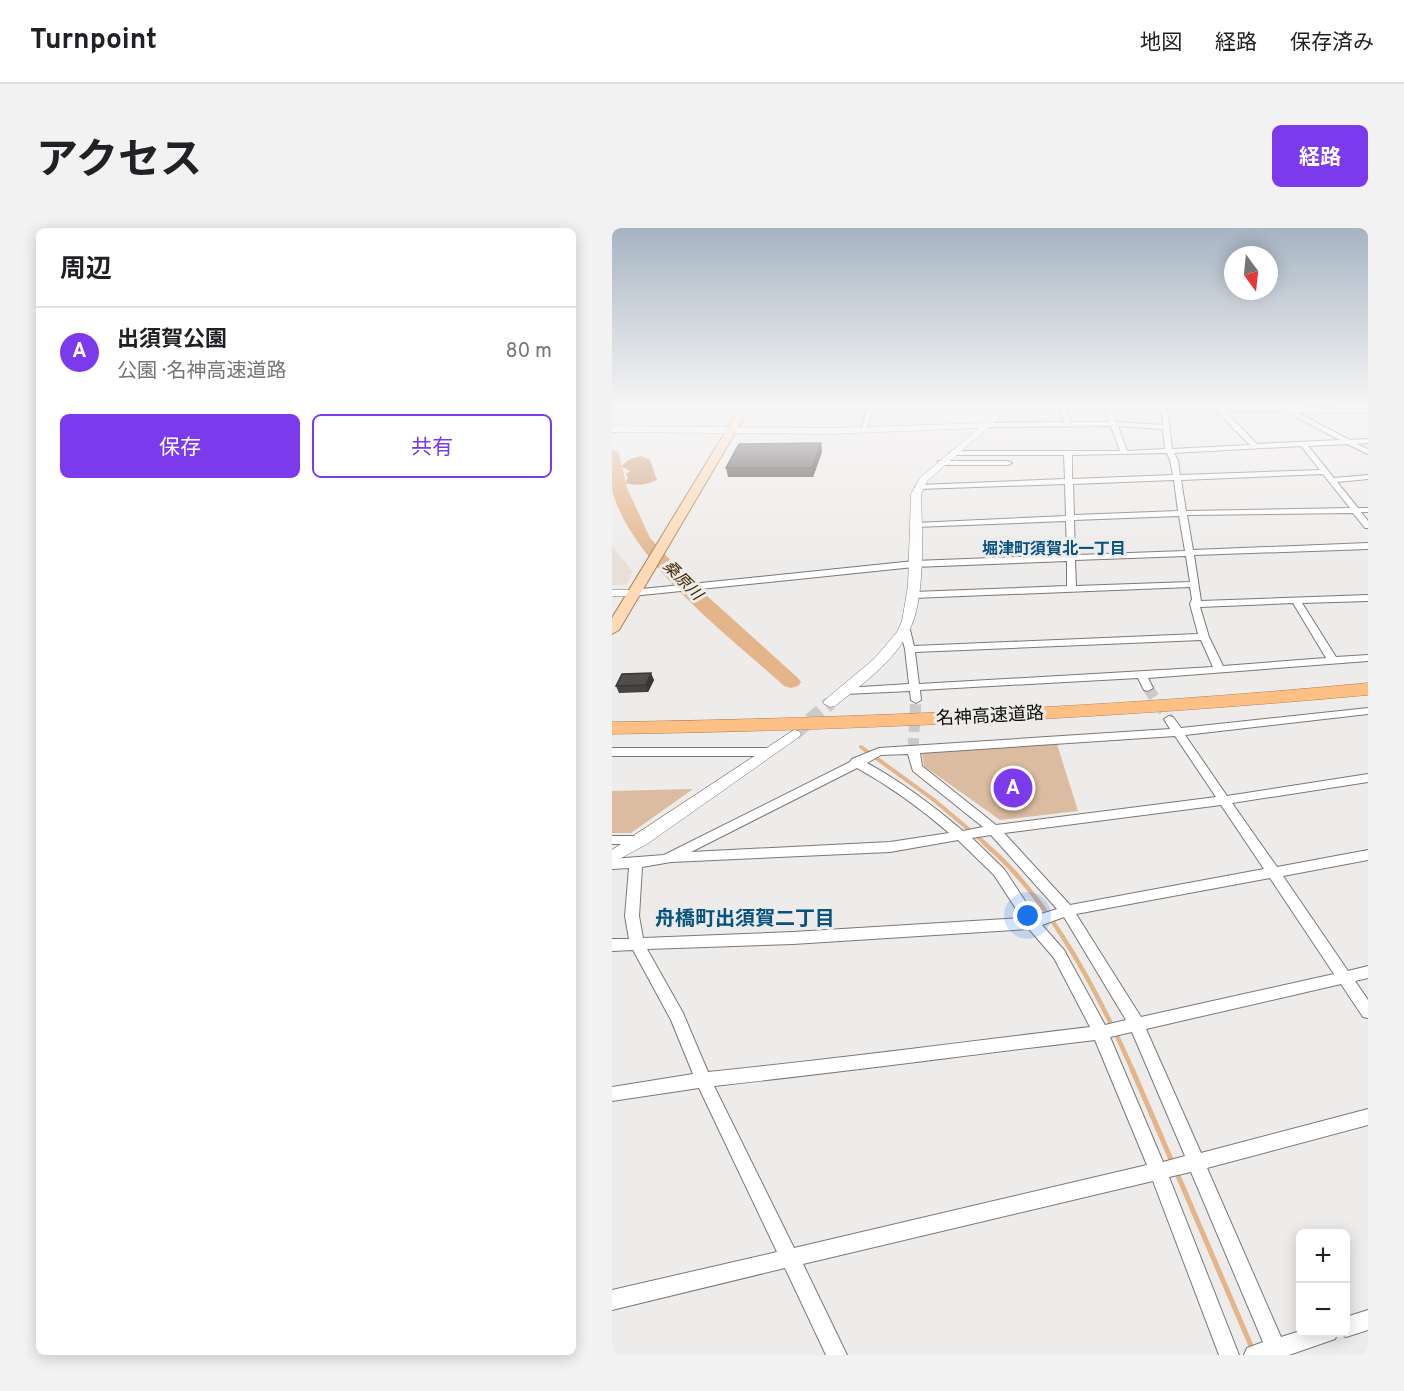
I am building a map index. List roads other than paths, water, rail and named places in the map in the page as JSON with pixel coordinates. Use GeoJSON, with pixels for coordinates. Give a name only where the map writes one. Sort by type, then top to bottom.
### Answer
{"type":"FeatureCollection","features":[{"type":"Feature","properties":{"kind":"highway","name":"名神高速道路"},"geometry":{"type":"LineString","coordinates":[[612,715],[1008,705],[1167,695],[1368,677]]}},
{"type":"Feature","properties":{"kind":"highway","name":"名神高速道路"},"geometry":{"type":"LineString","coordinates":[[612,728],[851,724],[1010,717],[1368,689]]}},
{"type":"Feature","properties":{"kind":"main road"},"geometry":{"type":"LineString","coordinates":[[612,630],[632,593],[715,459]]}},
{"type":"Feature","properties":{"kind":"street"},"geometry":{"type":"LineString","coordinates":[[830,703],[888,652],[905,630],[913,606],[916,494],[923,480],[946,459]]}},
{"type":"Feature","properties":{"kind":"street"},"geometry":{"type":"LineString","coordinates":[[1068,459],[1072,589]]}},
{"type":"Feature","properties":{"kind":"street"},"geometry":{"type":"LineString","coordinates":[[1171,459],[1190,552],[1197,599],[1195,604],[1203,638],[1220,670]]}},
{"type":"Feature","properties":{"kind":"street"},"geometry":{"type":"LineString","coordinates":[[1315,459],[1368,526]]}},
{"type":"Feature","properties":{"kind":"street"},"geometry":{"type":"LineString","coordinates":[[941,463],[1008,463]]}},
{"type":"Feature","properties":{"kind":"street"},"geometry":{"type":"LineString","coordinates":[[919,487],[1326,472]]}},
{"type":"Feature","properties":{"kind":"street"},"geometry":{"type":"LineString","coordinates":[[1333,480],[1368,477]]}},
{"type":"Feature","properties":{"kind":"street"},"geometry":{"type":"LineString","coordinates":[[915,525],[1183,513],[1368,510]]}},
{"type":"Feature","properties":{"kind":"street"},"geometry":{"type":"LineString","coordinates":[[612,593],[632,593],[914,564],[1368,546]]}},
{"type":"Feature","properties":{"kind":"street"},"geometry":{"type":"LineString","coordinates":[[913,595],[1195,584]]}},
{"type":"Feature","properties":{"kind":"street"},"geometry":{"type":"LineString","coordinates":[[1195,604],[1368,598]]}},
{"type":"Feature","properties":{"kind":"street"},"geometry":{"type":"LineString","coordinates":[[1296,601],[1333,661]]}},
{"type":"Feature","properties":{"kind":"street"},"geometry":{"type":"LineString","coordinates":[[905,630],[910,649],[916,700]]}},
{"type":"Feature","properties":{"kind":"street"},"geometry":{"type":"LineString","coordinates":[[910,649],[1203,638]]}},
{"type":"Feature","properties":{"kind":"street"},"geometry":{"type":"LineString","coordinates":[[845,691],[1142,675],[1368,658]]}},
{"type":"Feature","properties":{"kind":"street"},"geometry":{"type":"LineString","coordinates":[[1142,675],[1148,688]]}},
{"type":"Feature","properties":{"kind":"street"},"geometry":{"type":"LineString","coordinates":[[666,859],[875,754],[914,749],[1178,732],[1368,711]]}},
{"type":"Feature","properties":{"kind":"street"},"geometry":{"type":"LineString","coordinates":[[1169,720],[1368,1012]]}},
{"type":"Feature","properties":{"kind":"street"},"geometry":{"type":"LineString","coordinates":[[612,857],[641,840],[794,734]]}},
{"type":"Feature","properties":{"kind":"street"},"geometry":{"type":"LineString","coordinates":[[914,749],[918,768],[989,831],[1062,913],[1131,1025],[1269,1352],[1313,1337]]}},
{"type":"Feature","properties":{"kind":"street"},"geometry":{"type":"LineString","coordinates":[[612,752],[768,752]]}},
{"type":"Feature","properties":{"kind":"street"},"geometry":{"type":"LineString","coordinates":[[858,762],[899,787],[964,836],[999,872],[1059,954],[1102,1032],[1160,1171],[1229,1355]]}},
{"type":"Feature","properties":{"kind":"street"},"geometry":{"type":"LineString","coordinates":[[612,864],[890,847],[1368,778]]}},
{"type":"Feature","properties":{"kind":"street"},"geometry":{"type":"LineString","coordinates":[[612,840],[641,840]]}},
{"type":"Feature","properties":{"kind":"street"},"geometry":{"type":"LineString","coordinates":[[612,945],[816,937],[1036,921],[1062,913],[1368,855]]}},
{"type":"Feature","properties":{"kind":"street"},"geometry":{"type":"LineString","coordinates":[[636,863],[632,916],[637,944],[678,1018],[703,1080],[837,1355]]}},
{"type":"Feature","properties":{"kind":"street"},"geometry":{"type":"LineString","coordinates":[[612,1094],[703,1080],[872,1062],[1102,1032],[1368,972]]}},
{"type":"Feature","properties":{"kind":"street"},"geometry":{"type":"LineString","coordinates":[[612,1300],[1191,1164],[1368,1117]]}},
{"type":"Feature","properties":{"kind":"street"},"geometry":{"type":"LineString","coordinates":[[1350,1326],[1368,1320]]}},
{"type":"Feature","properties":{"kind":"waterway","name":"桑原川"},"geometry":{"type":"LineString","coordinates":[[613,459],[619,488],[643,540],[679,580],[791,682]]}},
{"type":"Feature","properties":{"kind":"waterway"},"geometry":{"type":"LineString","coordinates":[[861,747],[934,800],[986,844]]}},
{"type":"Feature","properties":{"kind":"waterway"},"geometry":{"type":"LineString","coordinates":[[984,843],[1008,865],[1030,891],[1070,948],[1105,1010],[1133,1071]]}},
{"type":"Feature","properties":{"kind":"waterway"},"geometry":{"type":"LineString","coordinates":[[1132,1069],[1173,1164]]}},
{"type":"Feature","properties":{"kind":"waterway"},"geometry":{"type":"LineString","coordinates":[[1176,1171],[1255,1355]]}},
{"type":"Feature","properties":{"kind":"tunnel"},"geometry":{"type":"LineString","coordinates":[[1148,688],[1169,719]]}},
{"type":"Feature","properties":{"kind":"tunnel"},"geometry":{"type":"LineString","coordinates":[[913,749],[916,700]]}},
{"type":"Feature","properties":{"kind":"tunnel"},"geometry":{"type":"LineString","coordinates":[[794,734],[830,703]]}},
{"type":"Feature","properties":{"kind":"place","name":"出須賀公園"},"geometry":{"type":"Point","coordinates":[1013,788]}},
{"type":"Feature","properties":{"kind":"district","name":"堀津町須賀北一丁目"},"geometry":{"type":"Point","coordinates":[1054,550]}},
{"type":"Feature","properties":{"kind":"district","name":"舟橋町出須賀二丁目"},"geometry":{"type":"Point","coordinates":[745,920]}}]}
